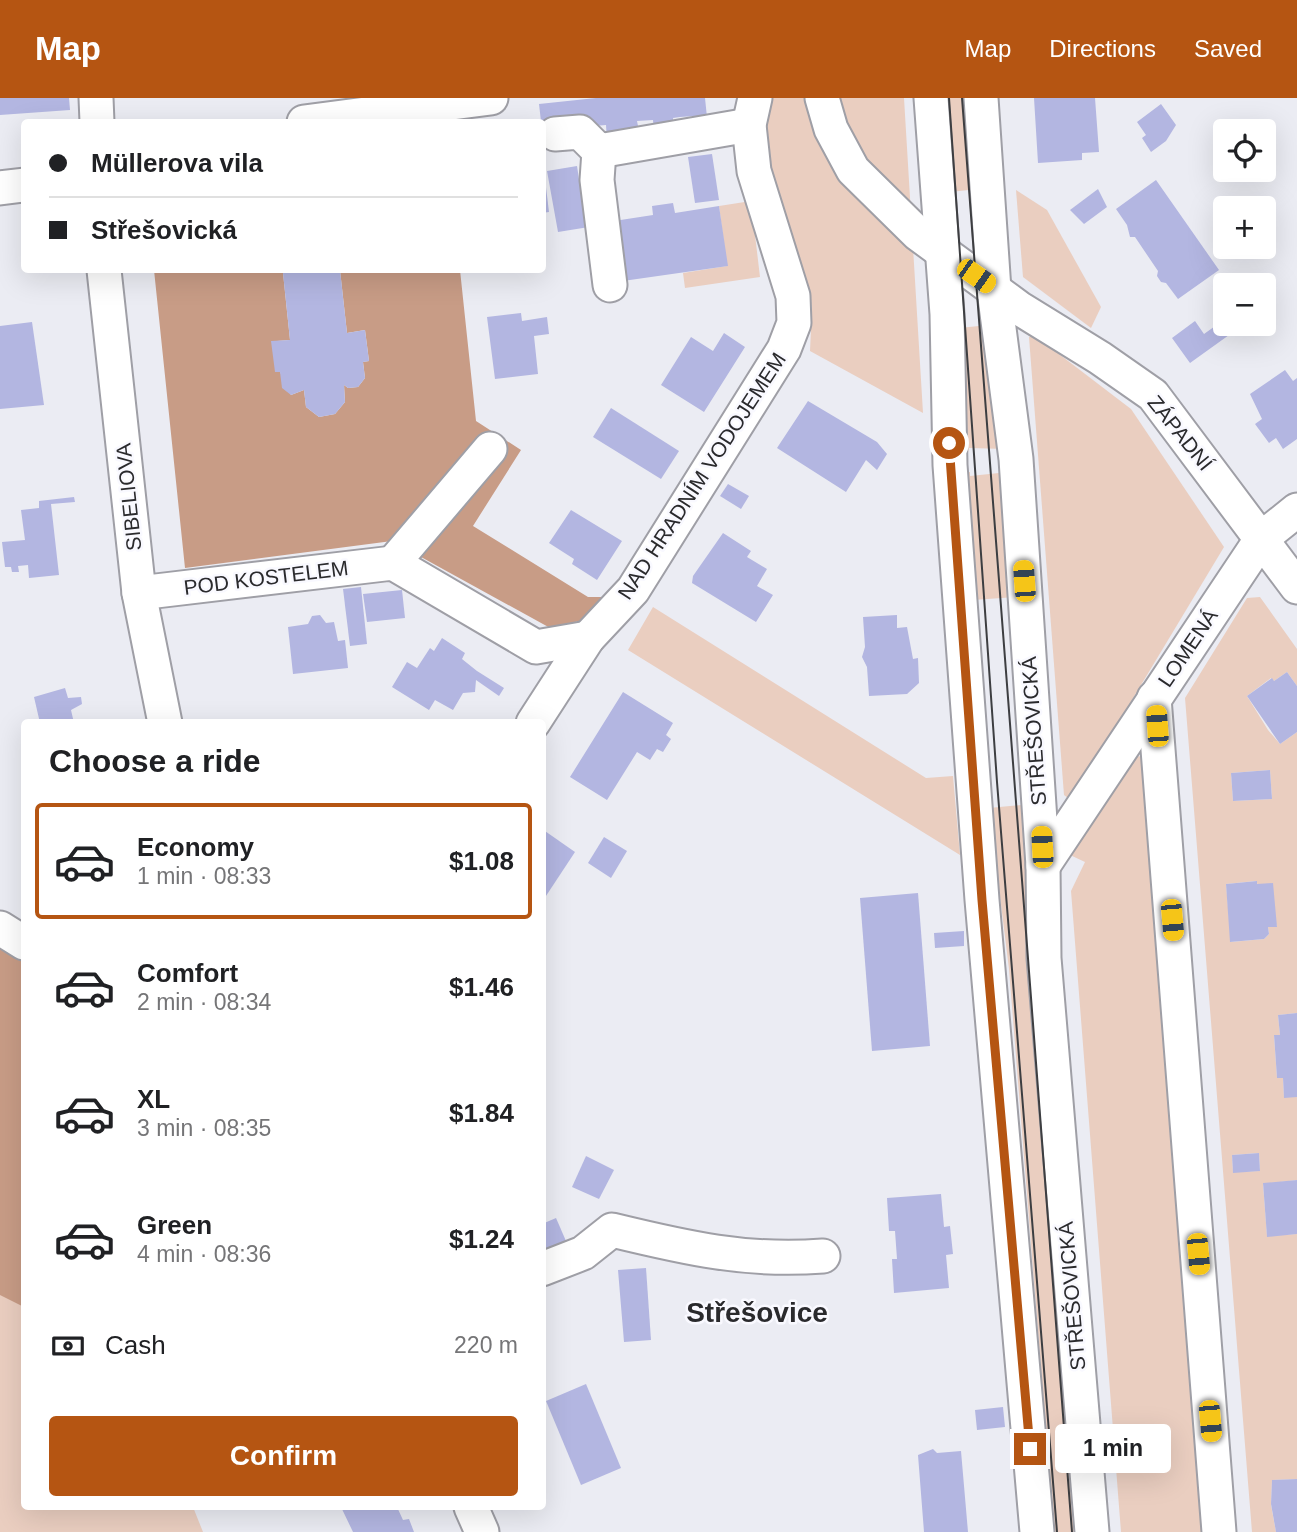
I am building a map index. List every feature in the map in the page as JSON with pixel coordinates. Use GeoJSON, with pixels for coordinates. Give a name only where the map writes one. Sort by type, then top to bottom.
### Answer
{"type":"FeatureCollection","features":[{"type":"Feature","properties":{"kind":"street"},"geometry":{"type":"LineString","coordinates":[[96,98],[97,119]]}},
{"type":"Feature","properties":{"kind":"street"},"geometry":{"type":"LineString","coordinates":[[323,119],[436,101],[491,98]]}},
{"type":"Feature","properties":{"kind":"street"},"geometry":{"type":"LineString","coordinates":[[822,98],[831,129],[853,170],[944,255]]}},
{"type":"Feature","properties":{"kind":"street"},"geometry":{"type":"LineString","coordinates":[[931,98],[944,255],[950,465],[984,913],[1037,1532]]}},
{"type":"Feature","properties":{"kind":"street","name":"STŘEŠOVICKÁ"},"geometry":{"type":"LineString","coordinates":[[981,98],[994,289],[1016,459],[1043,866],[1044,958],[1092,1532]]}},
{"type":"Feature","properties":{"kind":"street","name":"NAD HRADNÍM VODOJEMEM"},"geometry":{"type":"LineString","coordinates":[[537,719],[588,638],[633,590],[784,349],[794,323],[793,296],[754,171],[752,111],[599,151]]}},
{"type":"Feature","properties":{"kind":"street"},"geometry":{"type":"LineString","coordinates":[[555,134],[580,132],[599,151],[597,180],[610,285]]}},
{"type":"Feature","properties":{"kind":"street"},"geometry":{"type":"LineString","coordinates":[[0,188],[21,185]]}},
{"type":"Feature","properties":{"kind":"street","name":"ZÁPADNÍ"},"geometry":{"type":"LineString","coordinates":[[944,255],[1153,396],[1297,587]]}},
{"type":"Feature","properties":{"kind":"street","name":"SIBELIOVA"},"geometry":{"type":"LineString","coordinates":[[104,273],[139,593],[164,719]]}},
{"type":"Feature","properties":{"kind":"street"},"geometry":{"type":"LineString","coordinates":[[490,449],[393,563],[536,647],[588,638]]}},
{"type":"Feature","properties":{"kind":"street","name":"LOMENÁ"},"geometry":{"type":"LineString","coordinates":[[1043,866],[1262,538],[1297,510]]}},
{"type":"Feature","properties":{"kind":"street","name":"POD KOSTELEM"},"geometry":{"type":"LineString","coordinates":[[139,593],[393,563]]}},
{"type":"Feature","properties":{"kind":"street"},"geometry":{"type":"LineString","coordinates":[[1154,698],[1219,1532]]}},
{"type":"Feature","properties":{"kind":"street"},"geometry":{"type":"LineString","coordinates":[[0,928],[21,941]]}},
{"type":"Feature","properties":{"kind":"street"},"geometry":{"type":"LineString","coordinates":[[546,1267],[583,1253],[612,1230],[699,1251],[776,1259],[823,1256]]}},
{"type":"Feature","properties":{"kind":"street"},"geometry":{"type":"LineString","coordinates":[[472,1510],[482,1532]]}},
{"type":"Feature","properties":{"kind":"shaded area"},"geometry":{"type":"Polygon","coordinates":[[[768,98],[904,98],[923,413],[810,351],[812,307],[772,171],[766,116],[768,98]]]}},
{"type":"Feature","properties":{"kind":"shaded area"},"geometry":{"type":"Polygon","coordinates":[[[944,98],[971,98],[978,189],[950,192],[944,98]]]}},
{"type":"Feature","properties":{"kind":"shaded area"},"geometry":{"type":"Polygon","coordinates":[[[1016,190],[1047,210],[1101,307],[1091,328],[1023,277],[1016,190]]]}},
{"type":"Feature","properties":{"kind":"shaded area"},"geometry":{"type":"Polygon","coordinates":[[[751,201],[760,277],[685,288],[683,273],[727,266],[719,206],[751,201]]]}},
{"type":"Feature","properties":{"kind":"shaded area"},"geometry":{"type":"Polygon","coordinates":[[[154,273],[283,273],[290,340],[277,341],[275,372],[280,372],[291,395],[304,390],[306,407],[319,417],[335,414],[345,402],[344,385],[348,388],[358,387],[365,378],[363,362],[369,361],[365,330],[347,333],[340,273],[460,273],[476,421],[521,450],[473,526],[588,597],[605,597],[589,618],[552,629],[392,541],[185,568],[154,273]]]}},
{"type":"Feature","properties":{"kind":"shaded area"},"geometry":{"type":"Polygon","coordinates":[[[989,325],[1006,449],[969,448],[968,453],[959,453],[959,328],[989,325]]]}},
{"type":"Feature","properties":{"kind":"shaded area"},"geometry":{"type":"Polygon","coordinates":[[[1034,335],[1131,409],[1224,547],[1073,798],[1064,795],[1029,337],[1034,335]]]}},
{"type":"Feature","properties":{"kind":"shaded area"},"geometry":{"type":"Polygon","coordinates":[[[1007,469],[1016,597],[973,600],[963,473],[970,472],[970,476],[999,473],[999,470],[1007,469]]]}},
{"type":"Feature","properties":{"kind":"shaded area"},"geometry":{"type":"Polygon","coordinates":[[[1260,597],[1297,649],[1297,686],[1287,672],[1274,681],[1271,678],[1247,696],[1280,744],[1297,732],[1297,1013],[1278,1015],[1280,1035],[1274,1036],[1277,1078],[1283,1078],[1284,1097],[1297,1097],[1297,1180],[1263,1184],[1267,1236],[1297,1234],[1297,1479],[1272,1480],[1271,1505],[1276,1532],[1252,1532],[1185,698],[1247,598],[1260,597]],[[1270,770],[1231,773],[1233,801],[1272,799],[1270,770]],[[1256,881],[1226,884],[1231,942],[1264,939],[1269,934],[1268,927],[1277,926],[1256,881]],[[1259,1153],[1232,1155],[1233,1172],[1260,1171],[1259,1153]]]}},
{"type":"Feature","properties":{"kind":"shaded area"},"geometry":{"type":"Polygon","coordinates":[[[653,607],[926,778],[953,776],[960,855],[628,650],[653,607]]]}},
{"type":"Feature","properties":{"kind":"shaded area"},"geometry":{"type":"Polygon","coordinates":[[[1136,756],[1146,757],[1207,1532],[1121,1532],[1071,891],[1085,862],[1070,855],[1130,759],[1136,756]]]}},
{"type":"Feature","properties":{"kind":"shaded area"},"geometry":{"type":"Polygon","coordinates":[[[1032,804],[1081,1532],[1054,1532],[1009,969],[989,808],[1032,804]]]}},
{"type":"Feature","properties":{"kind":"shaded area"},"geometry":{"type":"Polygon","coordinates":[[[0,947],[21,958],[21,1510],[194,1510],[203,1532],[0,1532],[0,947]]]}},
{"type":"Feature","properties":{"kind":"shaded area"},"geometry":{"type":"Polygon","coordinates":[[[0,947],[21,958],[21,1306],[0,1295],[0,947]]]}},
{"type":"Feature","properties":{"kind":"building"},"geometry":{"type":"Polygon","coordinates":[[[0,98],[69,98],[70,110],[0,115],[0,98]]]}},
{"type":"Feature","properties":{"kind":"building"},"geometry":{"type":"Polygon","coordinates":[[[596,98],[705,98],[708,127],[695,126],[694,116],[680,117],[673,118],[674,131],[654,134],[653,120],[637,121],[640,136],[607,141],[606,125],[546,130],[546,119],[541,119],[539,104],[596,98]]]}},
{"type":"Feature","properties":{"kind":"building"},"geometry":{"type":"Polygon","coordinates":[[[1034,98],[1095,98],[1099,152],[1082,153],[1082,160],[1038,163],[1034,98]]]}},
{"type":"Feature","properties":{"kind":"building"},"geometry":{"type":"Polygon","coordinates":[[[1161,104],[1176,125],[1166,141],[1151,152],[1142,138],[1146,135],[1137,122],[1161,104]]]}},
{"type":"Feature","properties":{"kind":"building"},"geometry":{"type":"Polygon","coordinates":[[[712,154],[719,200],[695,203],[688,157],[712,154]]]}},
{"type":"Feature","properties":{"kind":"building"},"geometry":{"type":"Polygon","coordinates":[[[577,166],[579,179],[590,178],[589,227],[558,232],[547,171],[577,166]]]}},
{"type":"Feature","properties":{"kind":"building"},"geometry":{"type":"Polygon","coordinates":[[[1156,180],[1219,270],[1178,299],[1166,283],[1161,282],[1157,276],[1158,271],[1135,237],[1130,237],[1127,225],[1116,209],[1156,180]]]}},
{"type":"Feature","properties":{"kind":"building"},"geometry":{"type":"Polygon","coordinates":[[[546,187],[549,212],[546,212],[546,187]]]}},
{"type":"Feature","properties":{"kind":"building"},"geometry":{"type":"Polygon","coordinates":[[[1098,189],[1107,207],[1084,224],[1070,210],[1098,189]]]}},
{"type":"Feature","properties":{"kind":"building"},"geometry":{"type":"Polygon","coordinates":[[[673,203],[675,213],[719,206],[728,266],[623,281],[614,221],[653,215],[652,206],[673,203]]]}},
{"type":"Feature","properties":{"kind":"building"},"geometry":{"type":"Polygon","coordinates":[[[283,273],[340,273],[347,333],[365,330],[369,361],[363,362],[365,378],[358,387],[348,388],[344,385],[345,402],[335,414],[319,417],[306,407],[304,390],[291,395],[282,388],[280,372],[275,372],[271,341],[290,340],[283,273]]]}},
{"type":"Feature","properties":{"kind":"building"},"geometry":{"type":"Polygon","coordinates":[[[521,313],[522,321],[547,317],[549,334],[534,336],[538,374],[495,379],[487,317],[521,313]]]}},
{"type":"Feature","properties":{"kind":"building"},"geometry":{"type":"Polygon","coordinates":[[[1195,321],[1204,334],[1213,328],[1213,336],[1228,336],[1190,363],[1172,338],[1195,321]]]}},
{"type":"Feature","properties":{"kind":"building"},"geometry":{"type":"Polygon","coordinates":[[[32,322],[44,405],[0,409],[0,326],[32,322]]]}},
{"type":"Feature","properties":{"kind":"building"},"geometry":{"type":"Polygon","coordinates":[[[724,333],[745,347],[704,412],[661,385],[691,337],[713,351],[724,333]]]}},
{"type":"Feature","properties":{"kind":"building"},"geometry":{"type":"Polygon","coordinates":[[[1285,370],[1293,381],[1297,378],[1297,439],[1283,449],[1276,438],[1269,443],[1255,424],[1262,419],[1250,394],[1285,370]]]}},
{"type":"Feature","properties":{"kind":"building"},"geometry":{"type":"Polygon","coordinates":[[[808,401],[877,442],[887,454],[877,470],[866,460],[846,492],[777,448],[808,401]]]}},
{"type":"Feature","properties":{"kind":"building"},"geometry":{"type":"Polygon","coordinates":[[[611,408],[679,451],[661,479],[593,437],[611,408]]]}},
{"type":"Feature","properties":{"kind":"building"},"geometry":{"type":"Polygon","coordinates":[[[728,484],[749,496],[741,509],[720,496],[728,484]]]}},
{"type":"Feature","properties":{"kind":"building"},"geometry":{"type":"Polygon","coordinates":[[[74,497],[75,502],[51,504],[59,575],[29,578],[28,565],[18,566],[19,572],[12,572],[11,567],[5,567],[2,542],[25,540],[21,510],[39,508],[39,501],[74,497]]]}},
{"type":"Feature","properties":{"kind":"building"},"geometry":{"type":"Polygon","coordinates":[[[571,510],[622,541],[597,580],[572,564],[574,559],[549,543],[571,510]]]}},
{"type":"Feature","properties":{"kind":"building"},"geometry":{"type":"Polygon","coordinates":[[[723,533],[751,551],[747,557],[767,569],[757,586],[773,595],[756,622],[692,583],[693,576],[723,533]]]}},
{"type":"Feature","properties":{"kind":"building"},"geometry":{"type":"Polygon","coordinates":[[[361,587],[367,644],[350,646],[343,589],[361,587]]]}},
{"type":"Feature","properties":{"kind":"building"},"geometry":{"type":"Polygon","coordinates":[[[402,590],[405,618],[367,622],[363,594],[402,590]]]}},
{"type":"Feature","properties":{"kind":"building"},"geometry":{"type":"Polygon","coordinates":[[[320,615],[326,623],[334,622],[338,641],[345,640],[348,668],[293,674],[288,627],[308,624],[312,616],[320,615]]]}},
{"type":"Feature","properties":{"kind":"building"},"geometry":{"type":"Polygon","coordinates":[[[897,615],[897,628],[907,627],[913,659],[918,658],[919,683],[907,694],[869,696],[867,667],[862,657],[865,647],[863,617],[897,615]]]}},
{"type":"Feature","properties":{"kind":"building"},"geometry":{"type":"Polygon","coordinates":[[[442,638],[465,653],[462,659],[504,688],[499,696],[476,680],[475,692],[463,693],[453,710],[435,700],[429,710],[392,687],[407,662],[417,668],[430,648],[434,651],[442,638]]]}},
{"type":"Feature","properties":{"kind":"building"},"geometry":{"type":"Polygon","coordinates":[[[1287,672],[1297,686],[1297,732],[1280,744],[1247,696],[1272,678],[1274,681],[1287,672]]]}},
{"type":"Feature","properties":{"kind":"building"},"geometry":{"type":"Polygon","coordinates":[[[65,688],[68,698],[81,697],[82,704],[71,710],[73,719],[39,719],[34,697],[65,688]]]}},
{"type":"Feature","properties":{"kind":"building"},"geometry":{"type":"Polygon","coordinates":[[[623,692],[673,723],[666,735],[671,739],[663,752],[657,749],[650,760],[637,752],[607,800],[570,777],[623,692]]]}},
{"type":"Feature","properties":{"kind":"building"},"geometry":{"type":"Polygon","coordinates":[[[1270,770],[1272,799],[1233,801],[1231,773],[1270,770]]]}},
{"type":"Feature","properties":{"kind":"building"},"geometry":{"type":"Polygon","coordinates":[[[546,832],[575,852],[546,896],[546,832]]]}},
{"type":"Feature","properties":{"kind":"building"},"geometry":{"type":"Polygon","coordinates":[[[604,837],[627,851],[611,878],[588,863],[604,837]]]}},
{"type":"Feature","properties":{"kind":"building"},"geometry":{"type":"Polygon","coordinates":[[[1257,881],[1257,884],[1273,883],[1277,927],[1268,927],[1269,934],[1264,939],[1230,942],[1226,884],[1257,881]]]}},
{"type":"Feature","properties":{"kind":"building"},"geometry":{"type":"Polygon","coordinates":[[[918,893],[930,1046],[872,1051],[860,898],[918,893]]]}},
{"type":"Feature","properties":{"kind":"building"},"geometry":{"type":"Polygon","coordinates":[[[964,931],[964,946],[935,948],[934,933],[964,931]]]}},
{"type":"Feature","properties":{"kind":"building"},"geometry":{"type":"Polygon","coordinates":[[[1297,1013],[1297,1097],[1284,1098],[1283,1078],[1277,1078],[1274,1035],[1280,1035],[1278,1015],[1297,1013]]]}},
{"type":"Feature","properties":{"kind":"building"},"geometry":{"type":"Polygon","coordinates":[[[1259,1153],[1260,1171],[1233,1173],[1232,1155],[1259,1153]]]}},
{"type":"Feature","properties":{"kind":"building"},"geometry":{"type":"Polygon","coordinates":[[[586,1156],[614,1170],[599,1199],[572,1187],[586,1156]]]}},
{"type":"Feature","properties":{"kind":"building"},"geometry":{"type":"Polygon","coordinates":[[[1297,1180],[1297,1234],[1267,1237],[1263,1183],[1297,1180]]]}},
{"type":"Feature","properties":{"kind":"building"},"geometry":{"type":"Polygon","coordinates":[[[941,1194],[944,1227],[950,1226],[953,1254],[946,1255],[949,1288],[894,1293],[892,1259],[897,1259],[895,1231],[889,1231],[887,1198],[941,1194]]]}},
{"type":"Feature","properties":{"kind":"building"},"geometry":{"type":"Polygon","coordinates":[[[556,1218],[566,1241],[546,1250],[546,1222],[556,1218]]]}},
{"type":"Feature","properties":{"kind":"building"},"geometry":{"type":"Polygon","coordinates":[[[646,1268],[651,1340],[624,1342],[618,1270],[646,1268]]]}},
{"type":"Feature","properties":{"kind":"building"},"geometry":{"type":"Polygon","coordinates":[[[586,1384],[621,1468],[581,1485],[546,1401],[586,1384]]]}},
{"type":"Feature","properties":{"kind":"building"},"geometry":{"type":"Polygon","coordinates":[[[1003,1407],[1005,1427],[977,1430],[975,1410],[1003,1407]]]}},
{"type":"Feature","properties":{"kind":"building"},"geometry":{"type":"Polygon","coordinates":[[[933,1449],[937,1453],[961,1451],[968,1532],[924,1532],[918,1455],[933,1449]]]}},
{"type":"Feature","properties":{"kind":"building"},"geometry":{"type":"Polygon","coordinates":[[[1297,1479],[1297,1532],[1276,1532],[1271,1504],[1272,1480],[1297,1479]]]}},
{"type":"Feature","properties":{"kind":"building"},"geometry":{"type":"Polygon","coordinates":[[[342,1510],[398,1510],[403,1520],[409,1519],[414,1532],[353,1532],[342,1510]]]}},
{"type":"Feature","properties":{"kind":"tram line"},"geometry":{"type":"LineString","coordinates":[[949,98],[997,782],[1057,1532]]}},
{"type":"Feature","properties":{"kind":"tram line"},"geometry":{"type":"LineString","coordinates":[[962,98],[1072,1532]]}},
{"type":"Feature","properties":{"kind":"district","name":"Střešovice"},"geometry":{"type":"Point","coordinates":[757,1312]}},
{"type":"Feature","properties":{"kind":"route"},"geometry":{"type":"LineString","coordinates":[[949,443],[982,900],[1030,1449]]}}]}
